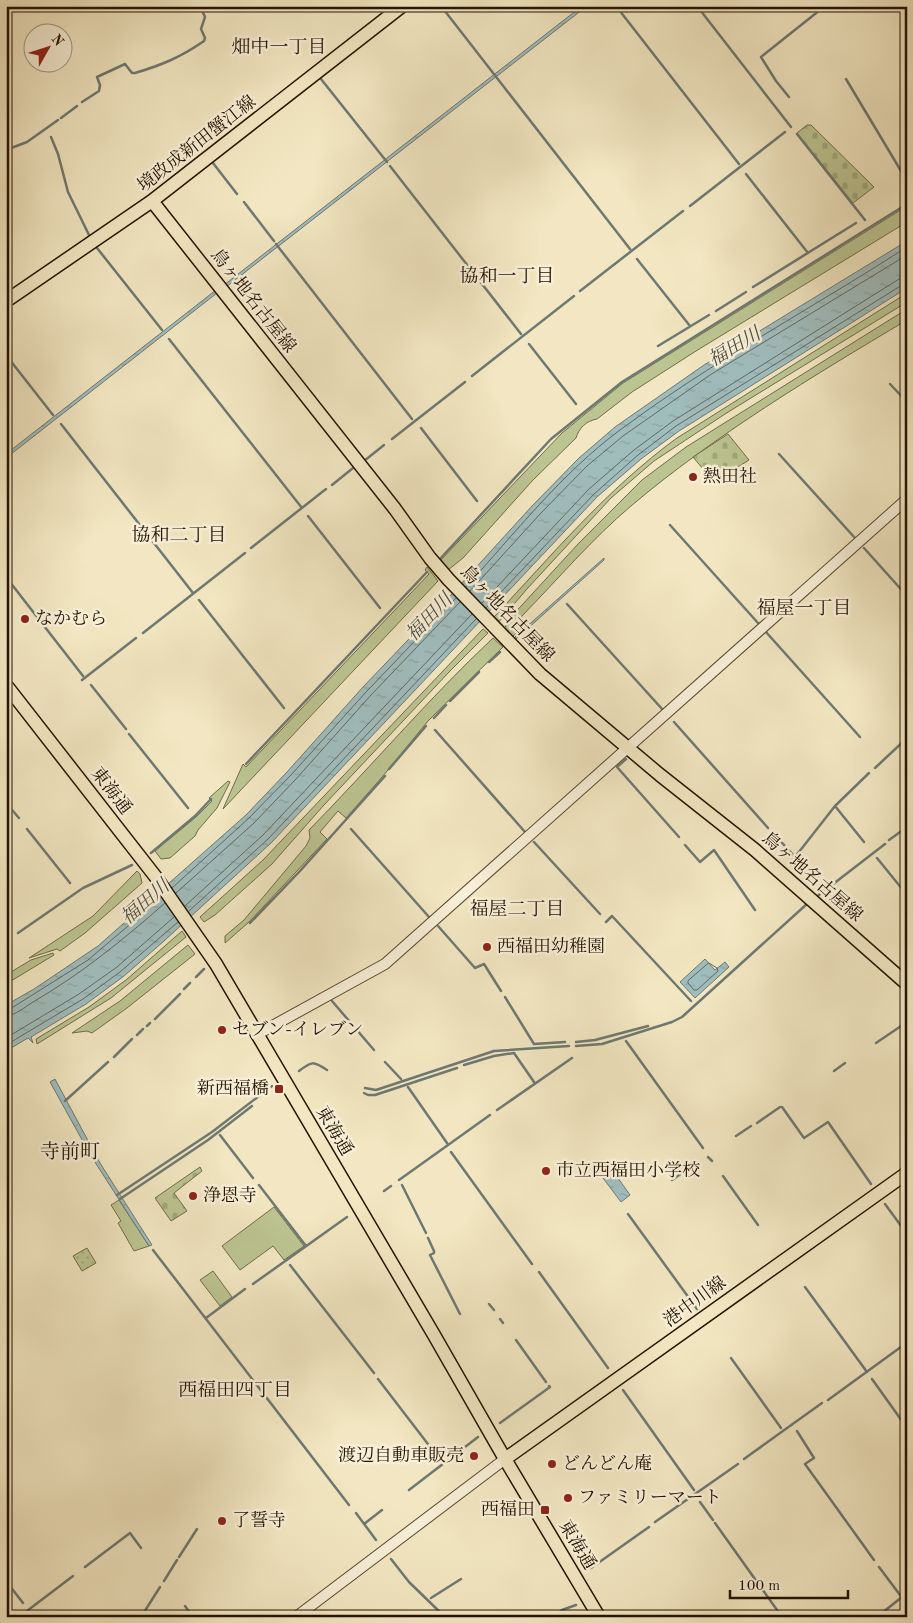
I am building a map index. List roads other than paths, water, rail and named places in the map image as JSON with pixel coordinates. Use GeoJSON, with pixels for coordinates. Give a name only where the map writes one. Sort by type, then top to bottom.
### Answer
{"type":"FeatureCollection","features":[{"type":"Feature","properties":{"kind":"main road","name":"境政成新田蟹江線"},"geometry":{"type":"LineString","coordinates":[[6,301],[152,201],[402,6]]}},
{"type":"Feature","properties":{"kind":"main road","name":"鳥ヶ地名古屋線"},"geometry":{"type":"LineString","coordinates":[[152,201],[395,509],[430,558],[494,627],[560,692],[756,850],[907,984]]}},
{"type":"Feature","properties":{"kind":"main road","name":"東海通"},"geometry":{"type":"LineString","coordinates":[[6,684],[155,876],[216,964],[599,1617]]}},
{"type":"Feature","properties":{"kind":"main road","name":"港中川線"},"geometry":{"type":"LineString","coordinates":[[505,1459],[907,1173]]}},
{"type":"Feature","properties":{"kind":"street"},"geometry":{"type":"LineString","coordinates":[[256,1035],[385,964],[907,499]]}},
{"type":"Feature","properties":{"kind":"street"},"geometry":{"type":"LineString","coordinates":[[296,1617],[505,1459]]}},
{"type":"Feature","properties":{"kind":"water"},"geometry":{"type":"Polygon","coordinates":[[[582,6],[587,6],[226,287],[224,285],[582,6]]]}},
{"type":"Feature","properties":{"kind":"water","name":"福田川"},"geometry":{"type":"Polygon","coordinates":[[[907,241],[907,288],[679,431],[641,459],[597,497],[271,843],[124,976],[86,1004],[31,1037],[33,1043],[28,1038],[6,1051],[6,1005],[34,989],[98,946],[246,815],[363,687],[579,458],[615,427],[704,365],[907,241]]]}},
{"type":"Feature","properties":{"kind":"water"},"geometry":{"type":"Polygon","coordinates":[[[216,290],[217,293],[6,458],[6,454],[216,290]]]}},
{"type":"Feature","properties":{"kind":"water"},"geometry":{"type":"Polygon","coordinates":[[[604,558],[604,560],[516,639],[515,637],[604,558]]]}},
{"type":"Feature","properties":{"kind":"water"},"geometry":{"type":"Polygon","coordinates":[[[705,959],[715,970],[725,962],[729,967],[695,998],[680,982],[705,959]]]}},
{"type":"Feature","properties":{"kind":"water"},"geometry":{"type":"Polygon","coordinates":[[[55,1079],[100,1163],[152,1245],[149,1246],[91,1156],[50,1082],[55,1079]]]}},
{"type":"Feature","properties":{"kind":"water"},"geometry":{"type":"Polygon","coordinates":[[[613,1171],[630,1195],[621,1202],[603,1178],[613,1171]]]}},
{"type":"Feature","properties":{"kind":"waterway"},"geometry":{"type":"LineString","coordinates":[[82,102],[99,91],[100,85],[97,77],[125,64],[132,73],[163,64],[204,41],[205,38],[201,29],[205,17],[200,6]]}},
{"type":"Feature","properties":{"kind":"waterway"},"geometry":{"type":"LineString","coordinates":[[441,6],[630,249]]}},
{"type":"Feature","properties":{"kind":"waterway"},"geometry":{"type":"LineString","coordinates":[[616,6],[739,164]]}},
{"type":"Feature","properties":{"kind":"waterway"},"geometry":{"type":"LineString","coordinates":[[697,6],[791,127]]}},
{"type":"Feature","properties":{"kind":"waterway"},"geometry":{"type":"LineString","coordinates":[[789,97],[761,57],[825,6]]}},
{"type":"Feature","properties":{"kind":"waterway"},"geometry":{"type":"LineString","coordinates":[[321,79],[387,162]]}},
{"type":"Feature","properties":{"kind":"waterway"},"geometry":{"type":"LineString","coordinates":[[846,79],[907,181]]}},
{"type":"Feature","properties":{"kind":"waterway"},"geometry":{"type":"LineString","coordinates":[[61,118],[77,106]]}},
{"type":"Feature","properties":{"kind":"waterway"},"geometry":{"type":"LineString","coordinates":[[6,150],[27,142],[58,120]]}},
{"type":"Feature","properties":{"kind":"waterway"},"geometry":{"type":"LineString","coordinates":[[690,206],[785,132]]}},
{"type":"Feature","properties":{"kind":"waterway"},"geometry":{"type":"LineString","coordinates":[[797,134],[865,220]]}},
{"type":"Feature","properties":{"kind":"waterway"},"geometry":{"type":"LineString","coordinates":[[51,137],[58,154],[68,192],[90,237]]}},
{"type":"Feature","properties":{"kind":"waterway"},"geometry":{"type":"LineString","coordinates":[[213,163],[237,194]]}},
{"type":"Feature","properties":{"kind":"waterway"},"geometry":{"type":"LineString","coordinates":[[390,166],[521,334]]}},
{"type":"Feature","properties":{"kind":"waterway"},"geometry":{"type":"LineString","coordinates":[[746,174],[808,253]]}},
{"type":"Feature","properties":{"kind":"waterway"},"geometry":{"type":"LineString","coordinates":[[244,202],[274,241]]}},
{"type":"Feature","properties":{"kind":"waterway"},"geometry":{"type":"LineString","coordinates":[[439,560],[551,439],[622,382],[907,204]]}},
{"type":"Feature","properties":{"kind":"waterway"},"geometry":{"type":"LineString","coordinates":[[580,291],[683,211]]}},
{"type":"Feature","properties":{"kind":"waterway"},"geometry":{"type":"LineString","coordinates":[[753,287],[856,223]]}},
{"type":"Feature","properties":{"kind":"waterway"},"geometry":{"type":"LineString","coordinates":[[276,244],[412,419]]}},
{"type":"Feature","properties":{"kind":"waterway"},"geometry":{"type":"LineString","coordinates":[[97,248],[162,330]]}},
{"type":"Feature","properties":{"kind":"waterway"},"geometry":{"type":"LineString","coordinates":[[637,259],[690,326]]}},
{"type":"Feature","properties":{"kind":"waterway"},"geometry":{"type":"LineString","coordinates":[[716,311],[746,292]]}},
{"type":"Feature","properties":{"kind":"waterway"},"geometry":{"type":"LineString","coordinates":[[472,376],[574,296]]}},
{"type":"Feature","properties":{"kind":"waterway"},"geometry":{"type":"LineString","coordinates":[[658,346],[709,315]]}},
{"type":"Feature","properties":{"kind":"waterway"},"geometry":{"type":"LineString","coordinates":[[169,339],[302,508]]}},
{"type":"Feature","properties":{"kind":"waterway"},"geometry":{"type":"LineString","coordinates":[[529,344],[576,404]]}},
{"type":"Feature","properties":{"kind":"waterway"},"geometry":{"type":"LineString","coordinates":[[6,355],[53,415]]}},
{"type":"Feature","properties":{"kind":"waterway"},"geometry":{"type":"LineString","coordinates":[[392,439],[465,382]]}},
{"type":"Feature","properties":{"kind":"waterway"},"geometry":{"type":"LineString","coordinates":[[890,384],[907,402]]}},
{"type":"Feature","properties":{"kind":"waterway"},"geometry":{"type":"LineString","coordinates":[[61,424],[193,593]]}},
{"type":"Feature","properties":{"kind":"waterway"},"geometry":{"type":"LineString","coordinates":[[421,428],[477,501]]}},
{"type":"Feature","properties":{"kind":"waterway"},"geometry":{"type":"LineString","coordinates":[[364,461],[384,445]]}},
{"type":"Feature","properties":{"kind":"waterway"},"geometry":{"type":"LineString","coordinates":[[779,454],[855,538]]}},
{"type":"Feature","properties":{"kind":"waterway"},"geometry":{"type":"LineString","coordinates":[[332,485],[353,468]]}},
{"type":"Feature","properties":{"kind":"waterway"},"geometry":{"type":"LineString","coordinates":[[251,548],[326,489]]}},
{"type":"Feature","properties":{"kind":"waterway"},"geometry":{"type":"LineString","coordinates":[[308,516],[380,608]]}},
{"type":"Feature","properties":{"kind":"waterway"},"geometry":{"type":"LineString","coordinates":[[670,525],[758,623]]}},
{"type":"Feature","properties":{"kind":"waterway"},"geometry":{"type":"LineString","coordinates":[[864,548],[907,596]]}},
{"type":"Feature","properties":{"kind":"waterway"},"geometry":{"type":"LineString","coordinates":[[143,633],[245,553]]}},
{"type":"Feature","properties":{"kind":"waterway"},"geometry":{"type":"LineString","coordinates":[[246,764],[427,572]]}},
{"type":"Feature","properties":{"kind":"waterway"},"geometry":{"type":"LineString","coordinates":[[6,577],[83,676]]}},
{"type":"Feature","properties":{"kind":"waterway"},"geometry":{"type":"LineString","coordinates":[[199,600],[284,708]]}},
{"type":"Feature","properties":{"kind":"waterway"},"geometry":{"type":"LineString","coordinates":[[567,604],[663,710]]}},
{"type":"Feature","properties":{"kind":"waterway"},"geometry":{"type":"LineString","coordinates":[[766,632],[860,737]]}},
{"type":"Feature","properties":{"kind":"waterway"},"geometry":{"type":"LineString","coordinates":[[82,680],[136,638]]}},
{"type":"Feature","properties":{"kind":"waterway"},"geometry":{"type":"LineString","coordinates":[[489,662],[500,652]]}},
{"type":"Feature","properties":{"kind":"waterway"},"geometry":{"type":"LineString","coordinates":[[450,701],[479,672]]}},
{"type":"Feature","properties":{"kind":"waterway"},"geometry":{"type":"LineString","coordinates":[[91,685],[126,729]]}},
{"type":"Feature","properties":{"kind":"waterway"},"geometry":{"type":"LineString","coordinates":[[434,718],[446,705]]}},
{"type":"Feature","properties":{"kind":"waterway"},"geometry":{"type":"LineString","coordinates":[[674,722],[768,828]]}},
{"type":"Feature","properties":{"kind":"waterway"},"geometry":{"type":"LineString","coordinates":[[389,769],[426,726]]}},
{"type":"Feature","properties":{"kind":"waterway"},"geometry":{"type":"LineString","coordinates":[[435,730],[525,832]]}},
{"type":"Feature","properties":{"kind":"waterway"},"geometry":{"type":"LineString","coordinates":[[129,734],[188,808]]}},
{"type":"Feature","properties":{"kind":"waterway"},"geometry":{"type":"LineString","coordinates":[[875,768],[907,738]]}},
{"type":"Feature","properties":{"kind":"waterway"},"geometry":{"type":"LineString","coordinates":[[626,759],[617,767],[679,837]]}},
{"type":"Feature","properties":{"kind":"waterway"},"geometry":{"type":"LineString","coordinates":[[775,835],[795,857],[835,806],[869,773]]}},
{"type":"Feature","properties":{"kind":"waterway"},"geometry":{"type":"LineString","coordinates":[[250,923],[300,871],[385,776]]}},
{"type":"Feature","properties":{"kind":"waterway"},"geometry":{"type":"LineString","coordinates":[[151,853],[195,816],[211,799]]}},
{"type":"Feature","properties":{"kind":"waterway"},"geometry":{"type":"LineString","coordinates":[[6,803],[19,818]]}},
{"type":"Feature","properties":{"kind":"waterway"},"geometry":{"type":"LineString","coordinates":[[835,806],[864,842]]}},
{"type":"Feature","properties":{"kind":"waterway"},"geometry":{"type":"LineString","coordinates":[[889,840],[907,827]]}},
{"type":"Feature","properties":{"kind":"waterway"},"geometry":{"type":"LineString","coordinates":[[27,829],[70,883]]}},
{"type":"Feature","properties":{"kind":"waterway"},"geometry":{"type":"LineString","coordinates":[[351,829],[429,917]]}},
{"type":"Feature","properties":{"kind":"waterway"},"geometry":{"type":"LineString","coordinates":[[534,842],[600,914]]}},
{"type":"Feature","properties":{"kind":"waterway"},"geometry":{"type":"LineString","coordinates":[[815,898],[885,844]]}},
{"type":"Feature","properties":{"kind":"waterway"},"geometry":{"type":"LineString","coordinates":[[685,845],[700,862],[714,850],[755,910]]}},
{"type":"Feature","properties":{"kind":"waterway"},"geometry":{"type":"LineString","coordinates":[[877,858],[907,895]]}},
{"type":"Feature","properties":{"kind":"waterway"},"geometry":{"type":"LineString","coordinates":[[18,933],[83,888],[132,865]]}},
{"type":"Feature","properties":{"kind":"waterway"},"geometry":{"type":"LineString","coordinates":[[576,1046],[602,1044],[672,1022],[682,1017],[808,903]]}},
{"type":"Feature","properties":{"kind":"waterway"},"geometry":{"type":"LineString","coordinates":[[606,922],[612,916],[691,1001]]}},
{"type":"Feature","properties":{"kind":"waterway"},"geometry":{"type":"LineString","coordinates":[[438,926],[475,968],[484,964],[501,991]]}},
{"type":"Feature","properties":{"kind":"waterway"},"geometry":{"type":"LineString","coordinates":[[196,977],[204,969]]}},
{"type":"Feature","properties":{"kind":"waterway"},"geometry":{"type":"LineString","coordinates":[[184,989],[190,983]]}},
{"type":"Feature","properties":{"kind":"waterway"},"geometry":{"type":"LineString","coordinates":[[155,1019],[180,994]]}},
{"type":"Feature","properties":{"kind":"waterway"},"geometry":{"type":"LineString","coordinates":[[505,997],[534,1044],[565,1042]]}},
{"type":"Feature","properties":{"kind":"waterway"},"geometry":{"type":"LineString","coordinates":[[332,1001],[374,1050]]}},
{"type":"Feature","properties":{"kind":"waterway"},"geometry":{"type":"LineString","coordinates":[[876,1043],[907,1022]]}},
{"type":"Feature","properties":{"kind":"waterway"},"geometry":{"type":"LineString","coordinates":[[147,1026],[150,1023]]}},
{"type":"Feature","properties":{"kind":"waterway"},"geometry":{"type":"LineString","coordinates":[[576,1042],[595,1040],[648,1026]]}},
{"type":"Feature","properties":{"kind":"waterway"},"geometry":{"type":"LineString","coordinates":[[137,1035],[143,1029]]}},
{"type":"Feature","properties":{"kind":"waterway"},"geometry":{"type":"LineString","coordinates":[[114,1057],[132,1039]]}},
{"type":"Feature","properties":{"kind":"waterway"},"geometry":{"type":"LineString","coordinates":[[626,1041],[703,1148]]}},
{"type":"Feature","properties":{"kind":"waterway"},"geometry":{"type":"LineString","coordinates":[[365,1088],[376,1090],[494,1051],[569,1046]]}},
{"type":"Feature","properties":{"kind":"waterway"},"geometry":{"type":"LineString","coordinates":[[464,1065],[494,1056],[514,1053],[534,1082]]}},
{"type":"Feature","properties":{"kind":"waterway"},"geometry":{"type":"LineString","coordinates":[[497,1110],[572,1058]]}},
{"type":"Feature","properties":{"kind":"waterway"},"geometry":{"type":"LineString","coordinates":[[65,1101],[108,1062]]}},
{"type":"Feature","properties":{"kind":"waterway"},"geometry":{"type":"LineString","coordinates":[[385,1062],[401,1079]]}},
{"type":"Feature","properties":{"kind":"waterway"},"geometry":{"type":"LineString","coordinates":[[299,1071],[313,1063],[327,1070]]}},
{"type":"Feature","properties":{"kind":"waterway"},"geometry":{"type":"LineString","coordinates":[[834,1071],[845,1063]]}},
{"type":"Feature","properties":{"kind":"waterway"},"geometry":{"type":"LineString","coordinates":[[364,1093],[375,1095],[457,1068]]}},
{"type":"Feature","properties":{"kind":"waterway"},"geometry":{"type":"LineString","coordinates":[[117,1195],[212,1132],[272,1086]]}},
{"type":"Feature","properties":{"kind":"waterway"},"geometry":{"type":"LineString","coordinates":[[408,1087],[447,1143]]}},
{"type":"Feature","properties":{"kind":"waterway"},"geometry":{"type":"LineString","coordinates":[[120,1199],[208,1140],[252,1106]]}},
{"type":"Feature","properties":{"kind":"waterway"},"geometry":{"type":"LineString","coordinates":[[757,1123],[780,1107]]}},
{"type":"Feature","properties":{"kind":"waterway"},"geometry":{"type":"LineString","coordinates":[[782,1107],[804,1138],[828,1122],[871,1184]]}},
{"type":"Feature","properties":{"kind":"waterway"},"geometry":{"type":"LineString","coordinates":[[399,1180],[490,1115]]}},
{"type":"Feature","properties":{"kind":"waterway"},"geometry":{"type":"LineString","coordinates":[[736,1136],[751,1126]]}},
{"type":"Feature","properties":{"kind":"waterway"},"geometry":{"type":"LineString","coordinates":[[220,1135],[253,1178]]}},
{"type":"Feature","properties":{"kind":"waterway"},"geometry":{"type":"LineString","coordinates":[[451,1152],[532,1264]]}},
{"type":"Feature","properties":{"kind":"waterway"},"geometry":{"type":"LineString","coordinates":[[708,1157],[712,1161]]}},
{"type":"Feature","properties":{"kind":"waterway"},"geometry":{"type":"LineString","coordinates":[[672,1180],[695,1164]]}},
{"type":"Feature","properties":{"kind":"waterway"},"geometry":{"type":"LineString","coordinates":[[723,1176],[758,1225]]}},
{"type":"Feature","properties":{"kind":"waterway"},"geometry":{"type":"LineString","coordinates":[[259,1185],[306,1246]]}},
{"type":"Feature","properties":{"kind":"waterway"},"geometry":{"type":"LineString","coordinates":[[402,1185],[426,1233]]}},
{"type":"Feature","properties":{"kind":"waterway"},"geometry":{"type":"LineString","coordinates":[[384,1191],[391,1186]]}},
{"type":"Feature","properties":{"kind":"waterway"},"geometry":{"type":"LineString","coordinates":[[885,1204],[907,1234]]}},
{"type":"Feature","properties":{"kind":"waterway"},"geometry":{"type":"LineString","coordinates":[[628,1214],[697,1309]]}},
{"type":"Feature","properties":{"kind":"waterway"},"geometry":{"type":"LineString","coordinates":[[253,1284],[347,1217]]}},
{"type":"Feature","properties":{"kind":"waterway"},"geometry":{"type":"LineString","coordinates":[[428,1238],[434,1251],[430,1255],[460,1314]]}},
{"type":"Feature","properties":{"kind":"waterway"},"geometry":{"type":"LineString","coordinates":[[153,1250],[349,1505]]}},
{"type":"Feature","properties":{"kind":"waterway"},"geometry":{"type":"LineString","coordinates":[[290,1265],[374,1373]]}},
{"type":"Feature","properties":{"kind":"waterway"},"geometry":{"type":"LineString","coordinates":[[539,1272],[608,1368]]}},
{"type":"Feature","properties":{"kind":"waterway"},"geometry":{"type":"LineString","coordinates":[[805,1287],[867,1372]]}},
{"type":"Feature","properties":{"kind":"waterway"},"geometry":{"type":"LineString","coordinates":[[206,1318],[245,1289]]}},
{"type":"Feature","properties":{"kind":"waterway"},"geometry":{"type":"LineString","coordinates":[[489,1304],[494,1310]]}},
{"type":"Feature","properties":{"kind":"waterway"},"geometry":{"type":"LineString","coordinates":[[500,1319],[503,1323]]}},
{"type":"Feature","properties":{"kind":"waterway"},"geometry":{"type":"LineString","coordinates":[[516,1340],[546,1382]]}},
{"type":"Feature","properties":{"kind":"waterway"},"geometry":{"type":"LineString","coordinates":[[828,1400],[905,1344]]}},
{"type":"Feature","properties":{"kind":"waterway"},"geometry":{"type":"LineString","coordinates":[[731,1358],[781,1428]]}},
{"type":"Feature","properties":{"kind":"waterway"},"geometry":{"type":"LineString","coordinates":[[378,1379],[441,1461]]}},
{"type":"Feature","properties":{"kind":"waterway"},"geometry":{"type":"LineString","coordinates":[[872,1379],[907,1428]]}},
{"type":"Feature","properties":{"kind":"waterway"},"geometry":{"type":"LineString","coordinates":[[500,1423],[549,1386]]}},
{"type":"Feature","properties":{"kind":"waterway"},"geometry":{"type":"LineString","coordinates":[[623,1390],[694,1490]]}},
{"type":"Feature","properties":{"kind":"waterway"},"geometry":{"type":"LineString","coordinates":[[744,1459],[822,1403]]}},
{"type":"Feature","properties":{"kind":"waterway"},"geometry":{"type":"LineString","coordinates":[[797,1431],[814,1458],[805,1464],[874,1560]]}},
{"type":"Feature","properties":{"kind":"waterway"},"geometry":{"type":"LineString","coordinates":[[409,1490],[478,1437]]}},
{"type":"Feature","properties":{"kind":"waterway"},"geometry":{"type":"LineString","coordinates":[[655,1522],[738,1464]]}},
{"type":"Feature","properties":{"kind":"waterway"},"geometry":{"type":"LineString","coordinates":[[700,1502],[713,1520]]}},
{"type":"Feature","properties":{"kind":"waterway"},"geometry":{"type":"LineString","coordinates":[[364,1524],[382,1510]]}},
{"type":"Feature","properties":{"kind":"waterway"},"geometry":{"type":"LineString","coordinates":[[356,1513],[376,1540]]}},
{"type":"Feature","properties":{"kind":"waterway"},"geometry":{"type":"LineString","coordinates":[[715,1523],[782,1617]]}},
{"type":"Feature","properties":{"kind":"waterway"},"geometry":{"type":"LineString","coordinates":[[591,1568],[649,1527]]}},
{"type":"Feature","properties":{"kind":"waterway"},"geometry":{"type":"LineString","coordinates":[[179,1557],[197,1529]]}},
{"type":"Feature","properties":{"kind":"waterway"},"geometry":{"type":"LineString","coordinates":[[85,1567],[130,1533],[141,1548]]}},
{"type":"Feature","properties":{"kind":"waterway"},"geometry":{"type":"LineString","coordinates":[[391,1559],[409,1582],[445,1617]]}},
{"type":"Feature","properties":{"kind":"waterway"},"geometry":{"type":"LineString","coordinates":[[164,1581],[177,1560]]}},
{"type":"Feature","properties":{"kind":"waterway"},"geometry":{"type":"LineString","coordinates":[[879,1567],[900,1595]]}},
{"type":"Feature","properties":{"kind":"waterway"},"geometry":{"type":"LineString","coordinates":[[19,1617],[73,1576]]}},
{"type":"Feature","properties":{"kind":"waterway"},"geometry":{"type":"LineString","coordinates":[[431,1598],[461,1579]]}},
{"type":"Feature","properties":{"kind":"waterway"},"geometry":{"type":"LineString","coordinates":[[6,1581],[23,1603]]}},
{"type":"Feature","properties":{"kind":"waterway"},"geometry":{"type":"LineString","coordinates":[[141,1617],[160,1587]]}},
{"type":"Feature","properties":{"kind":"waterway"},"geometry":{"type":"LineString","coordinates":[[877,1617],[907,1593]]}},
{"type":"Feature","properties":{"kind":"waterway"},"geometry":{"type":"LineString","coordinates":[[554,1617],[562,1610],[576,1605]]}},
{"type":"Feature","properties":{"kind":"waterway"},"geometry":{"type":"LineString","coordinates":[[185,1606],[193,1617]]}},
{"type":"Feature","properties":{"kind":"place","name":"熱田社"},"geometry":{"type":"Point","coordinates":[693,477]}},
{"type":"Feature","properties":{"kind":"place","name":"なかむら"},"geometry":{"type":"Point","coordinates":[25,619]}},
{"type":"Feature","properties":{"kind":"place","name":"西福田幼稚園"},"geometry":{"type":"Point","coordinates":[487,947]}},
{"type":"Feature","properties":{"kind":"place","name":"セブン-イレブン"},"geometry":{"type":"Point","coordinates":[222,1030]}},
{"type":"Feature","properties":{"kind":"place","name":"新西福橋"},"geometry":{"type":"Point","coordinates":[279,1089]}},
{"type":"Feature","properties":{"kind":"place","name":"市立西福田小学校"},"geometry":{"type":"Point","coordinates":[546,1171]}},
{"type":"Feature","properties":{"kind":"place","name":"浄恩寺"},"geometry":{"type":"Point","coordinates":[193,1196]}},
{"type":"Feature","properties":{"kind":"place","name":"渡辺自動車販売"},"geometry":{"type":"Point","coordinates":[474,1456]}},
{"type":"Feature","properties":{"kind":"place","name":"どんどん庵"},"geometry":{"type":"Point","coordinates":[552,1464]}},
{"type":"Feature","properties":{"kind":"place","name":"ファミリーマート"},"geometry":{"type":"Point","coordinates":[568,1498]}},
{"type":"Feature","properties":{"kind":"place","name":"西福田"},"geometry":{"type":"Point","coordinates":[545,1510]}},
{"type":"Feature","properties":{"kind":"place","name":"了誓寺"},"geometry":{"type":"Point","coordinates":[222,1521]}},
{"type":"Feature","properties":{"kind":"district","name":"畑中一丁目"},"geometry":{"type":"Point","coordinates":[279,48]}},
{"type":"Feature","properties":{"kind":"district","name":"協和一丁目"},"geometry":{"type":"Point","coordinates":[507,277]}},
{"type":"Feature","properties":{"kind":"district","name":"協和二丁目"},"geometry":{"type":"Point","coordinates":[179,536]}},
{"type":"Feature","properties":{"kind":"district","name":"福屋一丁目"},"geometry":{"type":"Point","coordinates":[804,609]}},
{"type":"Feature","properties":{"kind":"district","name":"福屋二丁目"},"geometry":{"type":"Point","coordinates":[517,910]}},
{"type":"Feature","properties":{"kind":"district","name":"寺前町"},"geometry":{"type":"Point","coordinates":[70,1153]}},
{"type":"Feature","properties":{"kind":"district","name":"西福田四丁目"},"geometry":{"type":"Point","coordinates":[235,1391]}}]}
